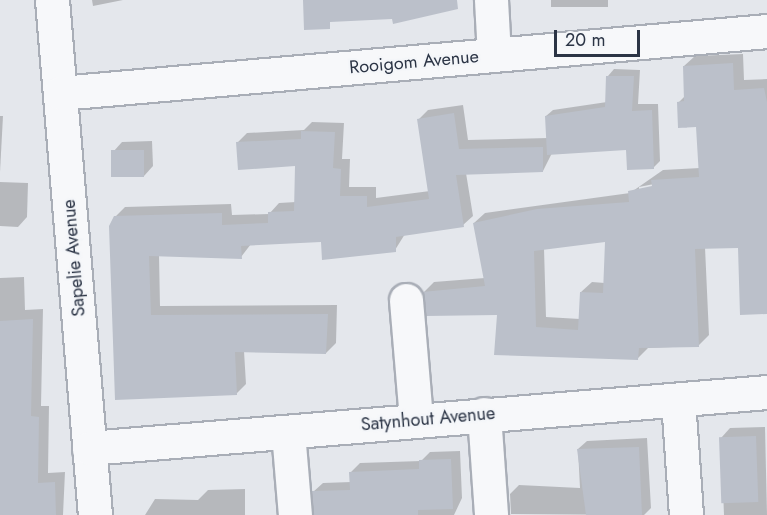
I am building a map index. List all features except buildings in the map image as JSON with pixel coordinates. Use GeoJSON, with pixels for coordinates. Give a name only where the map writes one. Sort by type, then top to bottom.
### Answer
{"type":"FeatureCollection","features":[{"type":"Feature","properties":{"kind":"street","name":"Sapelie Avenue"},"geometry":{"type":"LineString","coordinates":[[52,0],[95,515]]}},
{"type":"Feature","properties":{"kind":"street"},"geometry":{"type":"LineString","coordinates":[[491,0],[494,55]]}},
{"type":"Feature","properties":{"kind":"street","name":"Rooigom Avenue"},"geometry":{"type":"LineString","coordinates":[[60,93],[767,31]]}},
{"type":"Feature","properties":{"kind":"street"},"geometry":{"type":"LineString","coordinates":[[406,300],[416,420]]}},
{"type":"Feature","properties":{"kind":"street","name":"Satynhout Avenue"},"geometry":{"type":"LineString","coordinates":[[89,448],[767,392]]}},
{"type":"Feature","properties":{"kind":"street"},"geometry":{"type":"LineString","coordinates":[[678,400],[686,515]]}},
{"type":"Feature","properties":{"kind":"street"},"geometry":{"type":"LineString","coordinates":[[484,414],[491,515]]}},
{"type":"Feature","properties":{"kind":"street"},"geometry":{"type":"LineString","coordinates":[[288,432],[295,515]]}}]}
